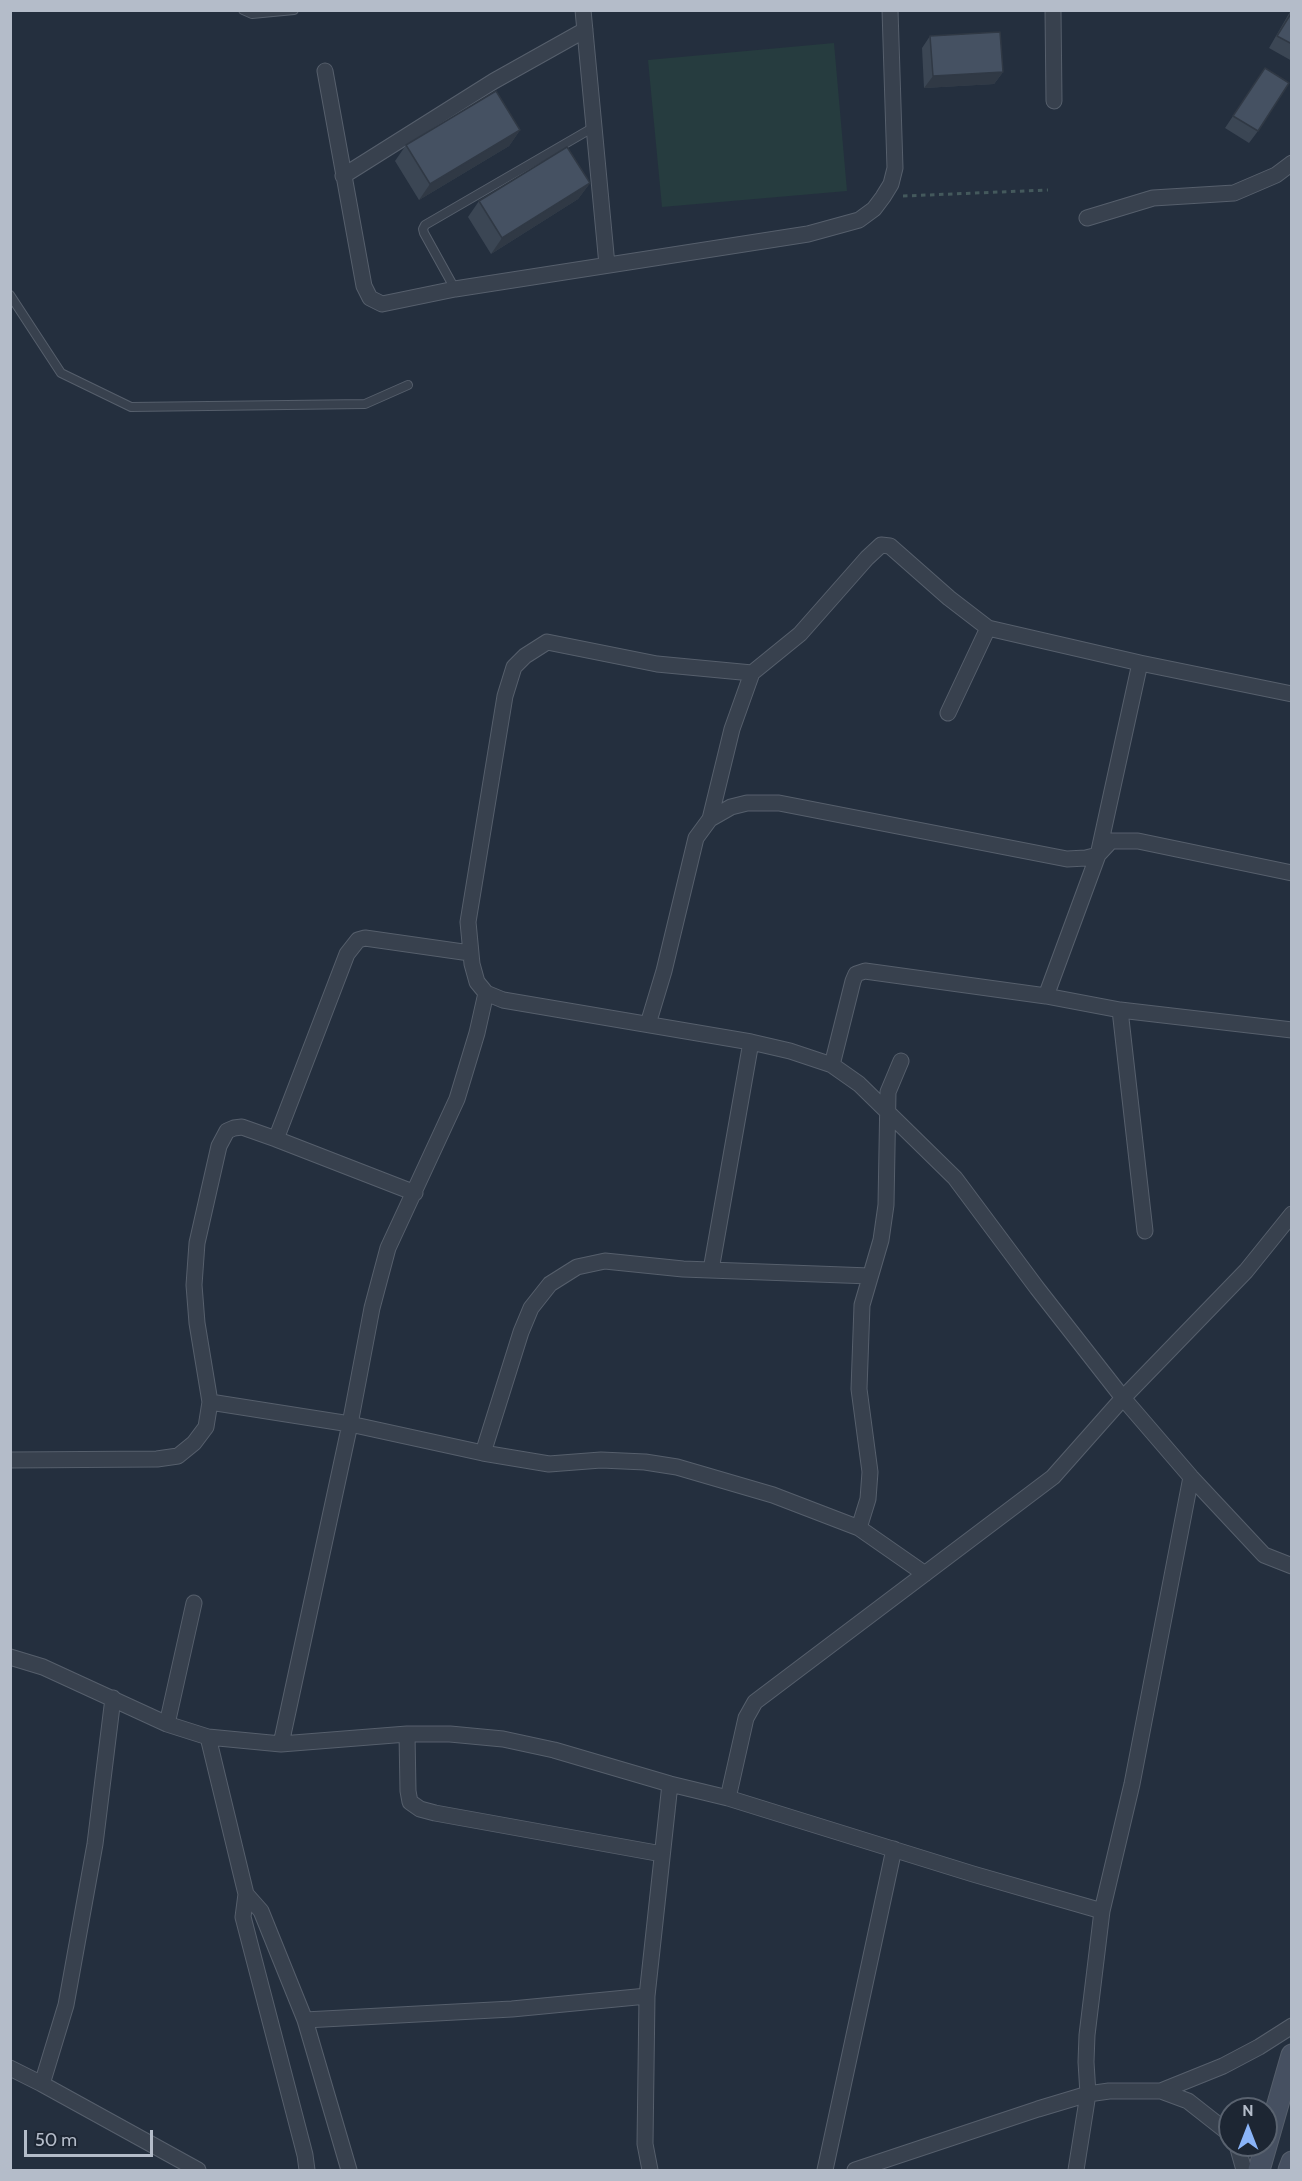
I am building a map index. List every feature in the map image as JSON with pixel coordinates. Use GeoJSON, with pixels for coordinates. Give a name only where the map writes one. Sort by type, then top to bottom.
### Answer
{"type":"FeatureCollection","features":[{"type":"Feature","properties":{"kind":"main road"},"geometry":{"type":"LineString","coordinates":[[1259,2170],[1292,2055]]}},
{"type":"Feature","properties":{"kind":"main road"},"geometry":{"type":"LineString","coordinates":[[1289,2170],[1292,2162]]}},
{"type":"Feature","properties":{"kind":"street"},"geometry":{"type":"LineString","coordinates":[[584,10],[607,265]]}},
{"type":"Feature","properties":{"kind":"street"},"geometry":{"type":"LineString","coordinates":[[326,71],[364,286],[370,297],[382,304],[607,265],[808,234],[859,220],[874,209],[883,197],[891,184],[896,168],[890,10]]}},
{"type":"Feature","properties":{"kind":"street"},"geometry":{"type":"LineString","coordinates":[[1053,10],[1054,101]]}},
{"type":"Feature","properties":{"kind":"street"},"geometry":{"type":"LineString","coordinates":[[343,176],[494,81],[585,30]]}},
{"type":"Feature","properties":{"kind":"street"},"geometry":{"type":"LineString","coordinates":[[1087,218],[1153,198],[1234,193],[1276,175],[1292,164]]}},
{"type":"Feature","properties":{"kind":"street"},"geometry":{"type":"LineString","coordinates":[[710,819],[732,729],[752,674],[800,634],[881,545],[890,546],[949,598],[988,628],[1140,663],[1292,693]]}},
{"type":"Feature","properties":{"kind":"street"},"geometry":{"type":"LineString","coordinates":[[948,712],[988,628]]}},
{"type":"Feature","properties":{"kind":"street"},"geometry":{"type":"LineString","coordinates":[[752,674],[657,664],[547,642],[514,667],[503,708],[468,922],[470,953],[477,982],[486,993],[503,1000],[751,1042],[790,1051],[832,1065],[858,1084],[955,1178],[1123,1398],[1191,1477],[1264,1555],[1292,1566]]}},
{"type":"Feature","properties":{"kind":"street"},"geometry":{"type":"LineString","coordinates":[[1046,996],[1098,855],[1140,663]]}},
{"type":"Feature","properties":{"kind":"street"},"geometry":{"type":"LineString","coordinates":[[648,1024],[664,971],[696,838],[719,811],[747,803],[778,803],[1067,859],[1098,855],[1111,841],[1138,841],[1292,873]]}},
{"type":"Feature","properties":{"kind":"street"},"geometry":{"type":"LineString","coordinates":[[276,1139],[347,954],[357,940],[365,938],[470,953]]}},
{"type":"Feature","properties":{"kind":"street"},"geometry":{"type":"LineString","coordinates":[[832,1065],[853,981],[856,974],[865,971],[1046,996],[1120,1010],[1292,1030]]}},
{"type":"Feature","properties":{"kind":"street"},"geometry":{"type":"LineString","coordinates":[[281,1744],[350,1424],[372,1308],[388,1248],[457,1099],[477,1033],[486,993]]}},
{"type":"Feature","properties":{"kind":"street"},"geometry":{"type":"LineString","coordinates":[[1120,1010],[1145,1231]]}},
{"type":"Feature","properties":{"kind":"street"},"geometry":{"type":"LineString","coordinates":[[711,1270],[751,1042]]}},
{"type":"Feature","properties":{"kind":"street"},"geometry":{"type":"LineString","coordinates":[[859,1528],[870,1485],[859,1389],[862,1305],[880,1240],[886,1205],[888,1092],[901,1061]]}},
{"type":"Feature","properties":{"kind":"street"},"geometry":{"type":"LineString","coordinates":[[10,1460],[157,1459],[178,1455],[194,1443],[206,1427],[210,1402],[197,1323],[194,1285],[197,1243],[219,1146],[227,1131],[242,1127],[415,1193]]}},
{"type":"Feature","properties":{"kind":"street"},"geometry":{"type":"LineString","coordinates":[[728,1798],[746,1718],[755,1702],[1053,1477],[1123,1398],[1246,1271],[1292,1214]]}},
{"type":"Feature","properties":{"kind":"street"},"geometry":{"type":"LineString","coordinates":[[483,1454],[521,1332],[531,1308],[550,1284],[577,1267],[605,1261],[683,1269],[870,1276]]}},
{"type":"Feature","properties":{"kind":"street"},"geometry":{"type":"LineString","coordinates":[[210,1402],[350,1424],[483,1454],[549,1464],[601,1460],[645,1462],[678,1467],[773,1495],[859,1528],[925,1574]]}},
{"type":"Feature","properties":{"kind":"street"},"geometry":{"type":"LineString","coordinates":[[1076,2170],[1088,2094],[1087,2035],[1102,1911],[1132,1784],[1191,1477]]}},
{"type":"Feature","properties":{"kind":"street"},"geometry":{"type":"LineString","coordinates":[[167,1724],[194,1603]]}},
{"type":"Feature","properties":{"kind":"street"},"geometry":{"type":"LineString","coordinates":[[10,1658],[43,1667],[167,1724],[208,1737],[281,1744],[407,1734],[450,1734],[503,1739],[554,1750],[670,1784],[728,1798],[973,1874],[1102,1911]]}},
{"type":"Feature","properties":{"kind":"street"},"geometry":{"type":"LineString","coordinates":[[42,2084],[70,1984],[95,1844],[113,1698]]}},
{"type":"Feature","properties":{"kind":"street"},"geometry":{"type":"LineString","coordinates":[[407,1734],[408,1791],[410,1802],[420,1809],[662,1854]]}},
{"type":"Feature","properties":{"kind":"street"},"geometry":{"type":"LineString","coordinates":[[208,1737],[246,1894],[243,1917],[307,2170]]}},
{"type":"Feature","properties":{"kind":"street"},"geometry":{"type":"LineString","coordinates":[[650,2170],[645,2144],[647,1996],[670,1784]]}},
{"type":"Feature","properties":{"kind":"street"},"geometry":{"type":"LineString","coordinates":[[825,2170],[894,1849]]}},
{"type":"Feature","properties":{"kind":"street"},"geometry":{"type":"LineString","coordinates":[[246,1894],[261,1911],[305,2020],[350,2170]]}},
{"type":"Feature","properties":{"kind":"street"},"geometry":{"type":"LineString","coordinates":[[305,2020],[512,2009],[647,1996]]}},
{"type":"Feature","properties":{"kind":"street"},"geometry":{"type":"LineString","coordinates":[[1161,2091],[1223,2066],[1292,2026]]}},
{"type":"Feature","properties":{"kind":"street"},"geometry":{"type":"LineString","coordinates":[[10,2068],[198,2170]]}},
{"type":"Feature","properties":{"kind":"street"},"geometry":{"type":"LineString","coordinates":[[855,2170],[1038,2109],[1088,2094],[1110,2091],[1161,2091],[1188,2101],[1218,2125]]}},
{"type":"Feature","properties":{"kind":"lane"},"geometry":{"type":"LineString","coordinates":[[243,10],[252,14],[294,10]]}},
{"type":"Feature","properties":{"kind":"lane"},"geometry":{"type":"LineString","coordinates":[[455,290],[424,233],[425,225],[594,127]]}},
{"type":"Feature","properties":{"kind":"lane"},"geometry":{"type":"LineString","coordinates":[[10,295],[61,373],[132,407],[365,404],[408,385]]}},
{"type":"Feature","properties":{"kind":"path"},"geometry":{"type":"LineString","coordinates":[[883,197],[1048,190]]}},
{"type":"Feature","properties":{"kind":"green space"},"geometry":{"type":"Polygon","coordinates":[[[834,43],[847,191],[662,207],[648,60],[834,43]]]}},
{"type":"Feature","properties":{"kind":"building"},"geometry":{"type":"Polygon","coordinates":[[[1292,12],[1292,44],[1277,36],[1292,12]]]}},
{"type":"Feature","properties":{"kind":"building"},"geometry":{"type":"Polygon","coordinates":[[[1000,32],[1003,72],[933,76],[930,36],[1000,32]]]}},
{"type":"Feature","properties":{"kind":"building"},"geometry":{"type":"Polygon","coordinates":[[[1265,68],[1289,83],[1258,131],[1233,116],[1265,68]]]}},
{"type":"Feature","properties":{"kind":"building"},"geometry":{"type":"Polygon","coordinates":[[[496,91],[520,130],[430,184],[406,145],[496,91]]]}},
{"type":"Feature","properties":{"kind":"building"},"geometry":{"type":"Polygon","coordinates":[[[567,147],[590,183],[502,238],[479,201],[567,147]]]}}]}
